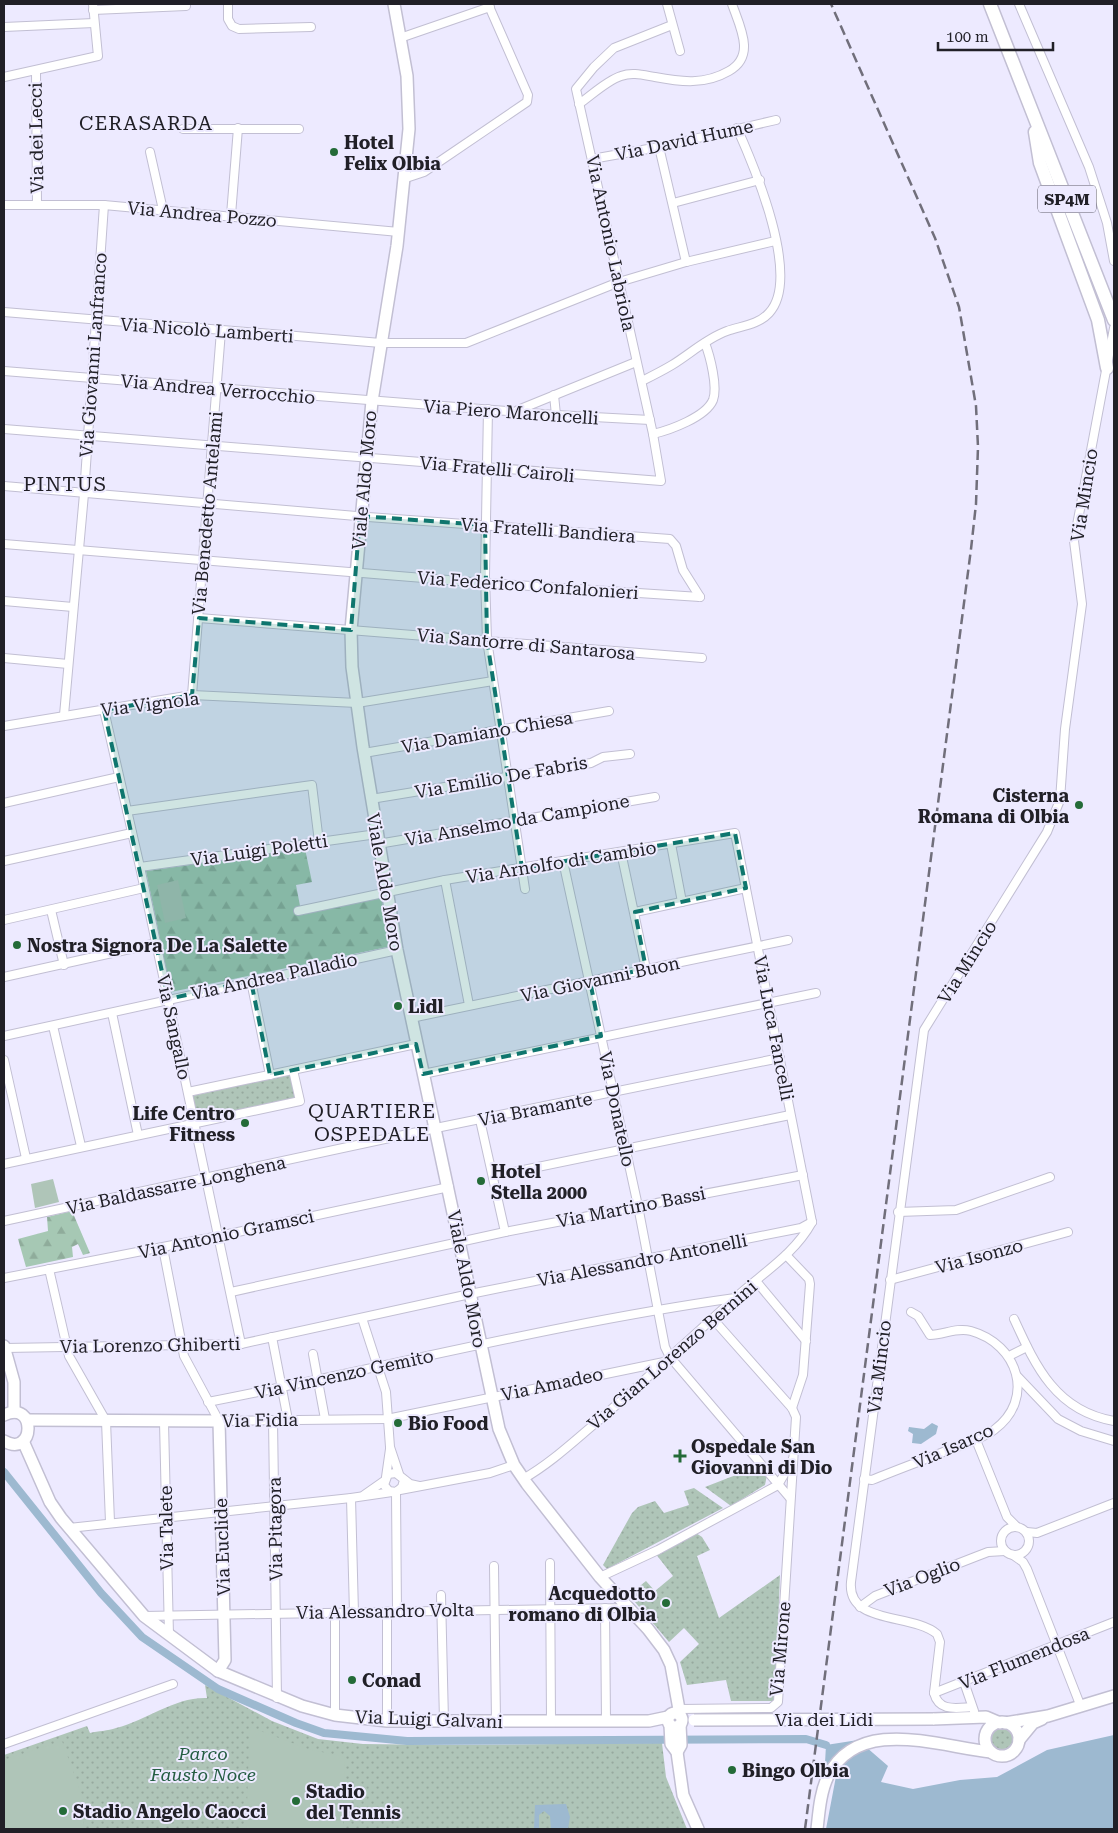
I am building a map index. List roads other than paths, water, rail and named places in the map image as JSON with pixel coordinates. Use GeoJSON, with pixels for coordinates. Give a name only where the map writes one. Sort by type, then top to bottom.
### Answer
{"type":"FeatureCollection","features":[{"type":"Feature","properties":{"kind":"main road","name":"Viale Aldo Moro"},"geometry":{"type":"LineString","coordinates":[[394,4],[406,76],[409,129],[406,178],[372,401],[351,630],[352,667],[371,799],[397,950],[416,1044],[449,1187],[479,1344],[499,1429],[514,1465],[523,1479],[600,1577],[648,1629],[664,1650],[671,1665],[676,1698],[670,1707],[675,1727]]}},
{"type":"Feature","properties":{"kind":"main road","name":"SP4M"},"geometry":{"type":"LineString","coordinates":[[990,4],[1114,320]]}},
{"type":"Feature","properties":{"kind":"main road"},"geometry":{"type":"LineString","coordinates":[[1032,110],[1040,162],[1098,320],[1107,368]]}},
{"type":"Feature","properties":{"kind":"main road"},"geometry":{"type":"LineString","coordinates":[[4,1347],[14,1382],[9,1414],[19,1413],[27,1420],[29,1431],[23,1441],[13,1444],[4,1441]]}},
{"type":"Feature","properties":{"kind":"main road","name":"Via Fidia"},"geometry":{"type":"LineString","coordinates":[[27,1420],[219,1421]]}},
{"type":"Feature","properties":{"kind":"main road","name":"Via Euclide"},"geometry":{"type":"LineString","coordinates":[[218,1671],[225,1660],[219,1421]]}},
{"type":"Feature","properties":{"kind":"main road","name":"Via Luigi Galvani"},"geometry":{"type":"LineString","coordinates":[[23,1441],[50,1502],[69,1528],[144,1616],[218,1671],[277,1698],[335,1715],[387,1721],[649,1721],[675,1727]]}},
{"type":"Feature","properties":{"kind":"main road","name":"Via dei Lidi"},"geometry":{"type":"LineString","coordinates":[[675,1727],[694,1720],[981,1717],[1003,1723],[1048,1716],[1114,1696]]}},
{"type":"Feature","properties":{"kind":"main road","name":"Via dei Lidi"},"geometry":{"type":"LineString","coordinates":[[1019,1740],[1033,1723],[1048,1716]]}},
{"type":"Feature","properties":{"kind":"main road","name":"Via dei Lidi"},"geometry":{"type":"LineString","coordinates":[[966,1718],[987,1735]]}},
{"type":"Feature","properties":{"kind":"main road"},"geometry":{"type":"LineString","coordinates":[[817,1829],[821,1800],[828,1778],[841,1759],[864,1744],[882,1740],[901,1739],[991,1752],[1000,1756],[1008,1754],[1016,1748],[1019,1740],[1016,1730],[1003,1723],[966,1748]]}},
{"type":"Feature","properties":{"kind":"main road"},"geometry":{"type":"LineString","coordinates":[[675,1727],[683,1795],[698,1829]]}},
{"type":"Feature","properties":{"kind":"main road"},"geometry":{"type":"LineString","coordinates":[[987,1735],[991,1752]]}},
{"type":"Feature","properties":{"kind":"street"},"geometry":{"type":"LineString","coordinates":[[4,76],[36,71],[98,56],[93,7],[186,6],[186,4]]}},
{"type":"Feature","properties":{"kind":"street"},"geometry":{"type":"LineString","coordinates":[[228,4],[228,19],[232,26],[239,29],[311,27]]}},
{"type":"Feature","properties":{"kind":"street"},"geometry":{"type":"LineString","coordinates":[[667,4],[680,51]]}},
{"type":"Feature","properties":{"kind":"street"},"geometry":{"type":"LineString","coordinates":[[579,104],[620,76],[638,74],[676,81],[694,82],[714,80],[737,67],[745,53],[745,42],[732,4]]}},
{"type":"Feature","properties":{"kind":"street"},"geometry":{"type":"LineString","coordinates":[[1019,4],[1090,167],[1107,223],[1114,261]]}},
{"type":"Feature","properties":{"kind":"street"},"geometry":{"type":"LineString","coordinates":[[400,38],[489,6],[528,95],[527,102],[424,172],[406,178]]}},
{"type":"Feature","properties":{"kind":"street"},"geometry":{"type":"LineString","coordinates":[[4,27],[94,22]]}},
{"type":"Feature","properties":{"kind":"street","name":"Via Antonio Labriola"},"geometry":{"type":"LineString","coordinates":[[628,480],[661,482],[642,381],[636,362],[576,90],[594,67],[614,48],[672,25]]}},
{"type":"Feature","properties":{"kind":"street","name":"Via dei Lecci"},"geometry":{"type":"LineString","coordinates":[[36,71],[37,205]]}},
{"type":"Feature","properties":{"kind":"street","name":"Via David Hume"},"geometry":{"type":"LineString","coordinates":[[592,159],[659,147],[776,120]]}},
{"type":"Feature","properties":{"kind":"street"},"geometry":{"type":"LineString","coordinates":[[231,215],[238,128]]}},
{"type":"Feature","properties":{"kind":"street"},"geometry":{"type":"LineString","coordinates":[[642,381],[725,332],[758,321],[769,313],[776,302],[780,288],[780,273],[771,216],[760,180],[737,128]]}},
{"type":"Feature","properties":{"kind":"street"},"geometry":{"type":"LineString","coordinates":[[183,129],[299,129]]}},
{"type":"Feature","properties":{"kind":"street"},"geometry":{"type":"LineString","coordinates":[[659,147],[686,262]]}},
{"type":"Feature","properties":{"kind":"street"},"geometry":{"type":"LineString","coordinates":[[150,152],[163,210]]}},
{"type":"Feature","properties":{"kind":"street"},"geometry":{"type":"LineString","coordinates":[[673,203],[760,180]]}},
{"type":"Feature","properties":{"kind":"street","name":"Via Andrea Pozzo"},"geometry":{"type":"LineString","coordinates":[[4,205],[104,205],[231,215],[399,232]]}},
{"type":"Feature","properties":{"kind":"street","name":"Via Giovanni Lanfranco"},"geometry":{"type":"LineString","coordinates":[[64,714],[84,494],[86,436],[104,205]]}},
{"type":"Feature","properties":{"kind":"street","name":"Via Nicolò Lamberti"},"geometry":{"type":"LineString","coordinates":[[4,312],[95,321],[381,343],[466,343],[619,282],[686,262],[775,240]]}},
{"type":"Feature","properties":{"kind":"street","name":"Via Mincio"},"geometry":{"type":"LineString","coordinates":[[860,1607],[850,1592],[898,1212],[924,1030],[1047,832],[1060,800],[1064,729],[1082,604],[1074,541],[1114,328]]}},
{"type":"Feature","properties":{"kind":"street","name":"Via Benedetto Antelami"},"geometry":{"type":"LineString","coordinates":[[192,695],[221,331]]}},
{"type":"Feature","properties":{"kind":"street"},"geometry":{"type":"LineString","coordinates":[[653,434],[670,430],[704,412],[713,399],[712,362],[705,343]]}},
{"type":"Feature","properties":{"kind":"street"},"geometry":{"type":"LineString","coordinates":[[516,411],[636,362]]}},
{"type":"Feature","properties":{"kind":"street","name":"Via Andrea Verrocchio"},"geometry":{"type":"LineString","coordinates":[[4,372],[372,401]]}},
{"type":"Feature","properties":{"kind":"street"},"geometry":{"type":"LineString","coordinates":[[550,396],[552,415]]}},
{"type":"Feature","properties":{"kind":"street","name":"Via Piero Maroncelli"},"geometry":{"type":"LineString","coordinates":[[372,401],[552,415],[650,420]]}},
{"type":"Feature","properties":{"kind":"street"},"geometry":{"type":"LineString","coordinates":[[488,409],[485,525],[487,640],[525,889]]}},
{"type":"Feature","properties":{"kind":"street","name":"Via Fratelli Cairoli"},"geometry":{"type":"LineString","coordinates":[[4,429],[628,480]]}},
{"type":"Feature","properties":{"kind":"street","name":"Via Fratelli Bandiera"},"geometry":{"type":"LineString","coordinates":[[4,486],[360,516],[670,539],[676,546],[683,570],[700,597]]}},
{"type":"Feature","properties":{"kind":"street","name":"Via Federico Confalonieri"},"geometry":{"type":"LineString","coordinates":[[4,544],[485,583],[700,597]]}},
{"type":"Feature","properties":{"kind":"street"},"geometry":{"type":"LineString","coordinates":[[4,601],[73,607]]}},
{"type":"Feature","properties":{"kind":"street","name":"Via Santorre di Santarosa"},"geometry":{"type":"LineString","coordinates":[[199,618],[702,658]]}},
{"type":"Feature","properties":{"kind":"street"},"geometry":{"type":"LineString","coordinates":[[4,658],[68,664]]}},
{"type":"Feature","properties":{"kind":"street","name":"Via Vignola"},"geometry":{"type":"LineString","coordinates":[[5,723],[104,710],[192,695],[357,703],[493,681]]}},
{"type":"Feature","properties":{"kind":"street","name":"Via Sangallo"},"geometry":{"type":"LineString","coordinates":[[104,710],[140,867],[193,1123],[232,1292],[241,1344]]}},
{"type":"Feature","properties":{"kind":"street","name":"Via Damiano Chiesa"},"geometry":{"type":"LineString","coordinates":[[364,753],[609,711]]}},
{"type":"Feature","properties":{"kind":"street","name":"Via Emilio De Fabris"},"geometry":{"type":"LineString","coordinates":[[371,799],[508,775],[591,763],[604,757],[630,754]]}},
{"type":"Feature","properties":{"kind":"street"},"geometry":{"type":"LineString","coordinates":[[4,803],[120,777]]}},
{"type":"Feature","properties":{"kind":"street"},"geometry":{"type":"LineString","coordinates":[[127,811],[312,785],[319,842]]}},
{"type":"Feature","properties":{"kind":"street","name":"Via Anselmo da Campione"},"geometry":{"type":"LineString","coordinates":[[378,839],[515,820],[655,797]]}},
{"type":"Feature","properties":{"kind":"street"},"geometry":{"type":"LineString","coordinates":[[4,861],[132,833]]}},
{"type":"Feature","properties":{"kind":"street","name":"Via Arnolfo di Cambio"},"geometry":{"type":"LineString","coordinates":[[298,911],[445,880],[735,833]]}},
{"type":"Feature","properties":{"kind":"street","name":"Via Luca Fancelli"},"geometry":{"type":"LineString","coordinates":[[735,833],[770,1002],[790,1115],[812,1222]]}},
{"type":"Feature","properties":{"kind":"street","name":"Via Luigi Poletti"},"geometry":{"type":"LineString","coordinates":[[140,867],[319,842],[378,839]]}},
{"type":"Feature","properties":{"kind":"street"},"geometry":{"type":"LineString","coordinates":[[671,844],[682,902]]}},
{"type":"Feature","properties":{"kind":"street"},"geometry":{"type":"LineString","coordinates":[[621,852],[646,969]]}},
{"type":"Feature","properties":{"kind":"street","name":"Via Donatello"},"geometry":{"type":"LineString","coordinates":[[563,861],[626,1148],[647,1258],[659,1309],[667,1359]]}},
{"type":"Feature","properties":{"kind":"street"},"geometry":{"type":"LineString","coordinates":[[445,880],[469,1006]]}},
{"type":"Feature","properties":{"kind":"street"},"geometry":{"type":"LineString","coordinates":[[4,920],[144,888]]}},
{"type":"Feature","properties":{"kind":"street"},"geometry":{"type":"LineString","coordinates":[[635,912],[746,888]]}},
{"type":"Feature","properties":{"kind":"street"},"geometry":{"type":"LineString","coordinates":[[51,910],[64,965]]}},
{"type":"Feature","properties":{"kind":"street","name":"Via Giovanni Buon"},"geometry":{"type":"LineString","coordinates":[[411,1018],[788,940]]}},
{"type":"Feature","properties":{"kind":"street"},"geometry":{"type":"LineString","coordinates":[[4,977],[156,943]]}},
{"type":"Feature","properties":{"kind":"street","name":"Via Andrea Palladio"},"geometry":{"type":"LineString","coordinates":[[4,1036],[397,950]]}},
{"type":"Feature","properties":{"kind":"street"},"geometry":{"type":"LineString","coordinates":[[251,981],[270,1074]]}},
{"type":"Feature","properties":{"kind":"street"},"geometry":{"type":"LineString","coordinates":[[423,1074],[816,993]]}},
{"type":"Feature","properties":{"kind":"street"},"geometry":{"type":"LineString","coordinates":[[112,1013],[138,1135]]}},
{"type":"Feature","properties":{"kind":"street"},"geometry":{"type":"LineString","coordinates":[[53,1026],[81,1146]]}},
{"type":"Feature","properties":{"kind":"street"},"geometry":{"type":"LineString","coordinates":[[188,1092],[416,1044]]}},
{"type":"Feature","properties":{"kind":"street","name":"Via Bramante"},"geometry":{"type":"LineString","coordinates":[[436,1128],[780,1058]]}},
{"type":"Feature","properties":{"kind":"street"},"geometry":{"type":"LineString","coordinates":[[4,1060],[26,1158]]}},
{"type":"Feature","properties":{"kind":"street"},"geometry":{"type":"LineString","coordinates":[[4,1164],[81,1146],[300,1101],[293,1070]]}},
{"type":"Feature","properties":{"kind":"street"},"geometry":{"type":"LineString","coordinates":[[494,1176],[790,1115]]}},
{"type":"Feature","properties":{"kind":"street"},"geometry":{"type":"LineString","coordinates":[[480,1120],[505,1232]]}},
{"type":"Feature","properties":{"kind":"street","name":"Via Baldassarre Longhena"},"geometry":{"type":"LineString","coordinates":[[4,1221],[436,1128]]}},
{"type":"Feature","properties":{"kind":"street","name":"Via Martino Bassi"},"geometry":{"type":"LineString","coordinates":[[232,1292],[505,1232],[803,1175]]}},
{"type":"Feature","properties":{"kind":"street"},"geometry":{"type":"LineString","coordinates":[[898,1212],[956,1210],[1050,1177]]}},
{"type":"Feature","properties":{"kind":"street","name":"Via Antonio Gramsci"},"geometry":{"type":"LineString","coordinates":[[4,1278],[163,1248],[449,1187]]}},
{"type":"Feature","properties":{"kind":"street","name":"Via Gian Lorenzo Bernini"},"geometry":{"type":"LineString","coordinates":[[523,1479],[560,1453],[786,1255],[805,1234],[812,1222]]}},
{"type":"Feature","properties":{"kind":"street","name":"Via Alessandro Antonelli"},"geometry":{"type":"LineString","coordinates":[[470,1294],[801,1228],[812,1222]]}},
{"type":"Feature","properties":{"kind":"street","name":"Via Isonzo"},"geometry":{"type":"LineString","coordinates":[[890,1280],[1068,1232]]}},
{"type":"Feature","properties":{"kind":"street"},"geometry":{"type":"LineString","coordinates":[[163,1248],[184,1356],[219,1421]]}},
{"type":"Feature","properties":{"kind":"street"},"geometry":{"type":"LineString","coordinates":[[713,1319],[792,1408],[803,1375],[810,1284],[809,1279],[786,1255]]}},
{"type":"Feature","properties":{"kind":"street"},"geometry":{"type":"LineString","coordinates":[[48,1269],[69,1356],[106,1421],[110,1522]]}},
{"type":"Feature","properties":{"kind":"street"},"geometry":{"type":"LineString","coordinates":[[756,1281],[806,1341]]}},
{"type":"Feature","properties":{"kind":"street","name":"Via Lorenzo Ghiberti"},"geometry":{"type":"LineString","coordinates":[[4,1347],[241,1344],[470,1294]]}},
{"type":"Feature","properties":{"kind":"street","name":"Via Vincenzo Gemito"},"geometry":{"type":"LineString","coordinates":[[208,1402],[282,1388],[479,1344],[659,1309],[735,1298]]}},
{"type":"Feature","properties":{"kind":"street","name":"Via Isarco"},"geometry":{"type":"LineString","coordinates":[[864,1480],[872,1480],[976,1440],[994,1430],[1007,1418],[1015,1397],[1017,1376],[1015,1365],[993,1340],[969,1330],[947,1330],[930,1335],[918,1316],[911,1312]]}},
{"type":"Feature","properties":{"kind":"street"},"geometry":{"type":"LineString","coordinates":[[362,1318],[386,1392],[390,1447],[401,1477],[396,1491],[398,1611]]}},
{"type":"Feature","properties":{"kind":"street"},"geometry":{"type":"LineString","coordinates":[[1014,1319],[1041,1374],[1064,1399],[1095,1416],[1114,1421]]}},
{"type":"Feature","properties":{"kind":"street"},"geometry":{"type":"LineString","coordinates":[[272,1337],[288,1420]]}},
{"type":"Feature","properties":{"kind":"street"},"geometry":{"type":"LineString","coordinates":[[1009,1356],[1027,1347]]}},
{"type":"Feature","properties":{"kind":"street"},"geometry":{"type":"LineString","coordinates":[[313,1354],[325,1419]]}},
{"type":"Feature","properties":{"kind":"street"},"geometry":{"type":"LineString","coordinates":[[667,1359],[742,1439],[790,1498]]}},
{"type":"Feature","properties":{"kind":"street","name":"Via Amadeo"},"geometry":{"type":"LineString","coordinates":[[492,1397],[642,1366],[667,1359]]}},
{"type":"Feature","properties":{"kind":"street"},"geometry":{"type":"LineString","coordinates":[[642,1366],[645,1379]]}},
{"type":"Feature","properties":{"kind":"street"},"geometry":{"type":"LineString","coordinates":[[1017,1376],[1058,1419],[1081,1431],[1114,1441]]}},
{"type":"Feature","properties":{"kind":"street","name":"Via Fidia"},"geometry":{"type":"LineString","coordinates":[[219,1421],[387,1418],[492,1397]]}},
{"type":"Feature","properties":{"kind":"street","name":"Via Mirone"},"geometry":{"type":"LineString","coordinates":[[675,1727],[771,1708],[778,1702],[796,1417],[792,1408]]}},
{"type":"Feature","properties":{"kind":"street","name":"Via Pitagora"},"geometry":{"type":"LineString","coordinates":[[273,1420],[277,1698]]}},
{"type":"Feature","properties":{"kind":"street","name":"Via Talete"},"geometry":{"type":"LineString","coordinates":[[164,1422],[167,1615],[169,1635]]}},
{"type":"Feature","properties":{"kind":"street"},"geometry":{"type":"LineString","coordinates":[[976,1440],[1007,1518],[1007,1529],[1001,1541],[988,1552]]}},
{"type":"Feature","properties":{"kind":"street"},"geometry":{"type":"LineString","coordinates":[[390,1447],[385,1479],[386,1488],[396,1491]]}},
{"type":"Feature","properties":{"kind":"street"},"geometry":{"type":"LineString","coordinates":[[600,1577],[658,1550],[778,1485],[794,1456]]}},
{"type":"Feature","properties":{"kind":"street"},"geometry":{"type":"LineString","coordinates":[[69,1528],[110,1522],[166,1518],[360,1497],[424,1488],[490,1473],[514,1465]]}},
{"type":"Feature","properties":{"kind":"street"},"geometry":{"type":"LineString","coordinates":[[360,1497],[392,1473],[424,1488]]}},
{"type":"Feature","properties":{"kind":"street"},"geometry":{"type":"LineString","coordinates":[[351,1498],[354,1613]]}},
{"type":"Feature","properties":{"kind":"street"},"geometry":{"type":"LineString","coordinates":[[1007,1518],[1016,1527],[1027,1532],[1037,1533],[1114,1504]]}},
{"type":"Feature","properties":{"kind":"street"},"geometry":{"type":"LineString","coordinates":[[1007,1529],[1016,1527]]}},
{"type":"Feature","properties":{"kind":"street"},"geometry":{"type":"LineString","coordinates":[[1027,1532],[1030,1542]]}},
{"type":"Feature","properties":{"kind":"street"},"geometry":{"type":"LineString","coordinates":[[1027,1569],[1026,1551],[1037,1533]]}},
{"type":"Feature","properties":{"kind":"street"},"geometry":{"type":"LineString","coordinates":[[1001,1541],[1005,1551]]}},
{"type":"Feature","properties":{"kind":"street"},"geometry":{"type":"LineString","coordinates":[[988,1552],[1005,1551],[1024,1562],[1081,1707]]}},
{"type":"Feature","properties":{"kind":"street"},"geometry":{"type":"LineString","coordinates":[[1013,1555],[1026,1551]]}},
{"type":"Feature","properties":{"kind":"street","name":"Via Oglio"},"geometry":{"type":"LineString","coordinates":[[860,1607],[875,1596],[988,1552]]}},
{"type":"Feature","properties":{"kind":"street"},"geometry":{"type":"LineString","coordinates":[[550,1563],[551,1721]]}},
{"type":"Feature","properties":{"kind":"street"},"geometry":{"type":"LineString","coordinates":[[494,1566],[496,1722]]}},
{"type":"Feature","properties":{"kind":"street"},"geometry":{"type":"LineString","coordinates":[[441,1596],[444,1721]]}},
{"type":"Feature","properties":{"kind":"street","name":"Via Alessandro Volta"},"geometry":{"type":"LineString","coordinates":[[144,1616],[620,1608],[626,1606]]}},
{"type":"Feature","properties":{"kind":"street"},"geometry":{"type":"LineString","coordinates":[[860,1607],[868,1612],[918,1624],[937,1634],[940,1642],[934,1693],[940,1705],[946,1708],[972,1707]]}},
{"type":"Feature","properties":{"kind":"street"},"geometry":{"type":"LineString","coordinates":[[605,1608],[606,1722]]}},
{"type":"Feature","properties":{"kind":"street"},"geometry":{"type":"LineString","coordinates":[[387,1611],[387,1721]]}},
{"type":"Feature","properties":{"kind":"street"},"geometry":{"type":"LineString","coordinates":[[335,1613],[335,1715]]}},
{"type":"Feature","properties":{"kind":"street","name":"Via Flumendosa"},"geometry":{"type":"LineString","coordinates":[[934,1693],[1114,1622]]}},
{"type":"Feature","properties":{"kind":"street"},"geometry":{"type":"LineString","coordinates":[[964,1682],[972,1707],[981,1717]]}},
{"type":"Feature","properties":{"kind":"street"},"geometry":{"type":"LineString","coordinates":[[4,1744],[173,1684]]}},
{"type":"Feature","properties":{"kind":"water"},"geometry":{"type":"Polygon","coordinates":[[[932,1423],[938,1426],[936,1434],[921,1444],[912,1443],[913,1434],[908,1431],[909,1427],[924,1429],[932,1423]]]}},
{"type":"Feature","properties":{"kind":"water"},"geometry":{"type":"Polygon","coordinates":[[[1114,1735],[1114,1829],[826,1829],[837,1771],[825,1763],[826,1745],[858,1740],[888,1766],[881,1782],[913,1789],[960,1780],[997,1777],[1047,1750],[1114,1735]]]}},
{"type":"Feature","properties":{"kind":"water"},"geometry":{"type":"Polygon","coordinates":[[[566,1804],[570,1817],[568,1829],[551,1829],[550,1816],[544,1811],[539,1815],[539,1829],[534,1829],[535,1805],[566,1804]]]}},
{"type":"Feature","properties":{"kind":"waterway"},"geometry":{"type":"LineString","coordinates":[[4,1472],[101,1593],[142,1637],[218,1689],[324,1733],[407,1741],[806,1739],[826,1745]]}},
{"type":"Feature","properties":{"kind":"railway"},"geometry":{"type":"LineString","coordinates":[[805,1829],[971,549],[976,504],[978,447],[976,406],[959,307],[935,238],[831,4]]}},
{"type":"Feature","properties":{"kind":"place","name":"Hotel Felix Olbia"},"geometry":{"type":"Point","coordinates":[334,152]}},
{"type":"Feature","properties":{"kind":"place","name":"Cisterna Romana di Olbia"},"geometry":{"type":"Point","coordinates":[1079,805]}},
{"type":"Feature","properties":{"kind":"place","name":"Nostra Signora De La Salette"},"geometry":{"type":"Point","coordinates":[17,945]}},
{"type":"Feature","properties":{"kind":"place","name":"Lidl"},"geometry":{"type":"Point","coordinates":[398,1006]}},
{"type":"Feature","properties":{"kind":"place","name":"Life Centro Fitness"},"geometry":{"type":"Point","coordinates":[245,1123]}},
{"type":"Feature","properties":{"kind":"place","name":"Hotel Stella 2000"},"geometry":{"type":"Point","coordinates":[481,1181]}},
{"type":"Feature","properties":{"kind":"place","name":"Bio Food"},"geometry":{"type":"Point","coordinates":[398,1423]}},
{"type":"Feature","properties":{"kind":"place","name":"Ospedale San Giovanni di Dio"},"geometry":{"type":"Point","coordinates":[680,1456]}},
{"type":"Feature","properties":{"kind":"place","name":"Acquedotto romano di Olbia"},"geometry":{"type":"Point","coordinates":[666,1603]}},
{"type":"Feature","properties":{"kind":"place","name":"Conad"},"geometry":{"type":"Point","coordinates":[352,1680]}},
{"type":"Feature","properties":{"kind":"place","name":"Bingo Olbia"},"geometry":{"type":"Point","coordinates":[732,1770]}},
{"type":"Feature","properties":{"kind":"place","name":"Stadio del Tennis"},"geometry":{"type":"Point","coordinates":[296,1801]}},
{"type":"Feature","properties":{"kind":"place","name":"Stadio Angelo Caocci"},"geometry":{"type":"Point","coordinates":[63,1811]}},
{"type":"Feature","properties":{"kind":"district","name":"CERASARDA"},"geometry":{"type":"Point","coordinates":[146,123]}},
{"type":"Feature","properties":{"kind":"district","name":"PINTUS"},"geometry":{"type":"Point","coordinates":[65,484]}},
{"type":"Feature","properties":{"kind":"district","name":"QUARTIERE OSPEDALE"},"geometry":{"type":"Point","coordinates":[372,1122]}},
{"type":"Feature","properties":{"kind":"park label","name":"Parco Fausto Noce"},"geometry":{"type":"Point","coordinates":[203,1764]}}]}
